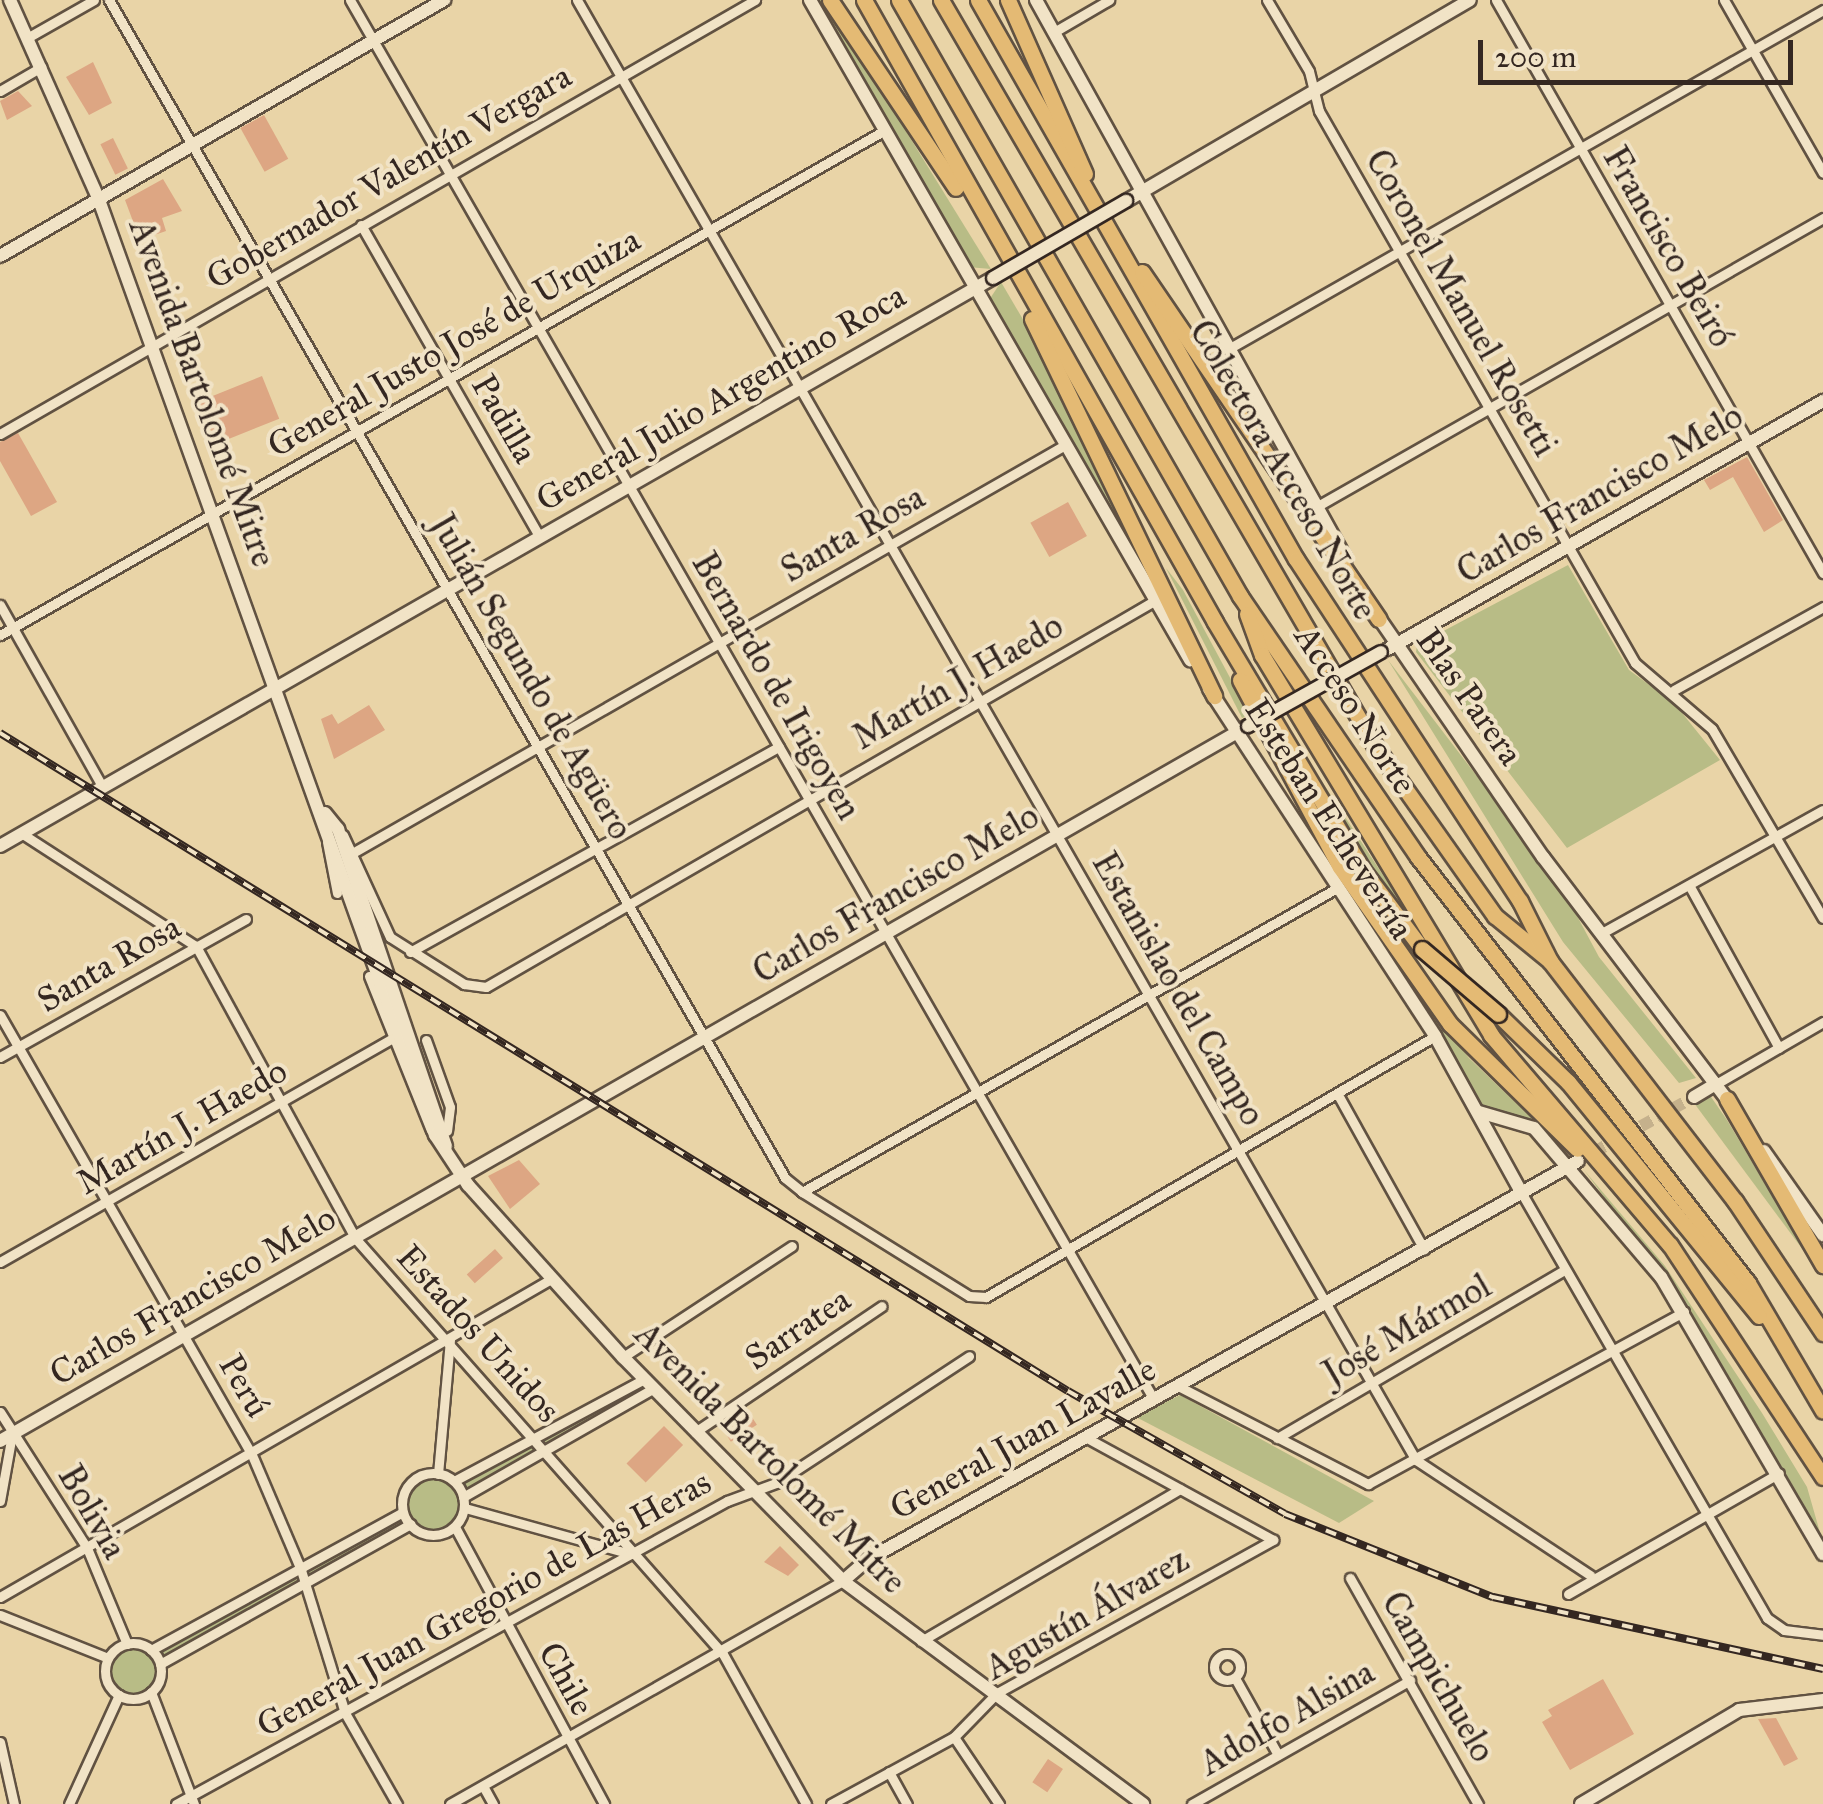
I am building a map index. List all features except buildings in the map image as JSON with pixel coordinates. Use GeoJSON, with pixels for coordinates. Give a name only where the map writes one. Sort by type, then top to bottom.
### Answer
{"type":"FeatureCollection","features":[{"type":"Feature","properties":{"kind":"highway"},"geometry":{"type":"LineString","coordinates":[[830,0],[1008,261],[1214,696]]}},
{"type":"Feature","properties":{"kind":"highway"},"geometry":{"type":"LineString","coordinates":[[864,0],[1214,622],[1362,869],[1422,949],[1498,1014],[1592,1111],[1787,1350]]}},
{"type":"Feature","properties":{"kind":"highway","name":"Acceso Norte"},"geometry":{"type":"LineString","coordinates":[[899,0],[1240,596],[1418,858],[1707,1225],[1823,1411]]}},
{"type":"Feature","properties":{"kind":"highway","name":"Acceso Norte"},"geometry":{"type":"LineString","coordinates":[[941,0],[1322,664],[1495,916],[1550,960],[1735,1200],[1823,1334]]}},
{"type":"Feature","properties":{"kind":"highway","name":"Colectora Acceso Norte"},"geometry":{"type":"LineString","coordinates":[[978,0],[1296,559],[1520,901],[1550,960]]}},
{"type":"Feature","properties":{"kind":"highway"},"geometry":{"type":"LineString","coordinates":[[1008,0],[1075,142],[1095,206]]}},
{"type":"Feature","properties":{"kind":"highway"},"geometry":{"type":"LineString","coordinates":[[1114,239],[1379,619]]}},
{"type":"Feature","properties":{"kind":"highway"},"geometry":{"type":"LineString","coordinates":[[1240,596],[1262,655],[1491,1036],[1705,1292],[1823,1476]]}},
{"type":"Feature","properties":{"kind":"highway"},"geometry":{"type":"LineString","coordinates":[[1214,622],[1303,804],[1450,1024],[1546,1124],[1610,1176]]}},
{"type":"Feature","properties":{"kind":"highway"},"geometry":{"type":"LineString","coordinates":[[1727,1099],[1823,1265]]}},
{"type":"Feature","properties":{"kind":"street","name":"Avenida Bartolomé Mitre"},"geometry":{"type":"LineString","coordinates":[[10,0],[100,200],[441,1133],[462,1176],[648,1384],[843,1581],[1144,1804]]}},
{"type":"Feature","properties":{"kind":"street"},"geometry":{"type":"LineString","coordinates":[[28,38],[94,0]]}},
{"type":"Feature","properties":{"kind":"street","name":"Julián Segundo de Agüero"},"geometry":{"type":"LineString","coordinates":[[109,0],[192,147],[272,276],[785,1178],[969,1296],[986,1297],[1066,1251]]}},
{"type":"Feature","properties":{"kind":"street","name":"Bernardo de Irigoyen"},"geometry":{"type":"LineString","coordinates":[[350,0],[1154,1400]]}},
{"type":"Feature","properties":{"kind":"street"},"geometry":{"type":"LineString","coordinates":[[0,256],[444,0]]}},
{"type":"Feature","properties":{"kind":"street","name":"Estanislao del Campo"},"geometry":{"type":"LineString","coordinates":[[577,0],[1416,1460],[1590,1575]]}},
{"type":"Feature","properties":{"kind":"street","name":"Gobernador Valentín Vergara"},"geometry":{"type":"LineString","coordinates":[[0,434],[755,0]]}},
{"type":"Feature","properties":{"kind":"street","name":"Esteban Echeverría"},"geometry":{"type":"LineString","coordinates":[[810,0],[1154,601],[1214,696],[1241,730],[1337,888],[1435,1036],[1767,1618],[1784,1630],[1823,1635]]}},
{"type":"Feature","properties":{"kind":"street","name":"Blas Parera"},"geometry":{"type":"LineString","coordinates":[[1036,0],[1145,189],[1379,619],[1600,934],[1716,1084],[1823,1234]]}},
{"type":"Feature","properties":{"kind":"street"},"geometry":{"type":"LineString","coordinates":[[1054,32],[1110,0]]}},
{"type":"Feature","properties":{"kind":"street","name":"Coronel Manuel Rosetti"},"geometry":{"type":"LineString","coordinates":[[1267,0],[1401,252],[1635,663],[1674,690],[1712,729],[1823,918]]}},
{"type":"Feature","properties":{"kind":"street","name":"General Julio Argentino Roca"},"geometry":{"type":"LineString","coordinates":[[0,846],[101,784],[976,288],[1470,0]]}},
{"type":"Feature","properties":{"kind":"street","name":"Francisco Beiró"},"geometry":{"type":"LineString","coordinates":[[1496,0],[1823,572]]}},
{"type":"Feature","properties":{"kind":"street"},"geometry":{"type":"LineString","coordinates":[[1724,0],[1823,173]]}},
{"type":"Feature","properties":{"kind":"street"},"geometry":{"type":"LineString","coordinates":[[1230,348],[1823,10]]}},
{"type":"Feature","properties":{"kind":"street"},"geometry":{"type":"LineString","coordinates":[[0,91],[41,67]]}},
{"type":"Feature","properties":{"kind":"street","name":"General Justo José de Urquiza"},"geometry":{"type":"LineString","coordinates":[[0,635],[885,130]]}},
{"type":"Feature","properties":{"kind":"street"},"geometry":{"type":"LineString","coordinates":[[1316,507],[1823,218]]}},
{"type":"Feature","properties":{"kind":"street","name":"Padilla"},"geometry":{"type":"LineString","coordinates":[[361,225],[538,536]]}},
{"type":"Feature","properties":{"kind":"street","name":"Carlos Francisco Melo"},"geometry":{"type":"LineString","coordinates":[[6,1437],[1823,401]]}},
{"type":"Feature","properties":{"kind":"street","name":"Santa Rosa"},"geometry":{"type":"LineString","coordinates":[[356,851],[1065,445]]}},
{"type":"Feature","properties":{"kind":"street","name":"Martín J. Haedo"},"geometry":{"type":"LineString","coordinates":[[410,952],[478,988],[1154,601]]}},
{"type":"Feature","properties":{"kind":"street"},"geometry":{"type":"LineString","coordinates":[[0,605],[101,784]]}},
{"type":"Feature","properties":{"kind":"street"},"geometry":{"type":"LineString","coordinates":[[1674,690],[1823,607]]}},
{"type":"Feature","properties":{"kind":"street"},"geometry":{"type":"LineString","coordinates":[[332,830],[356,851],[386,930],[410,952],[779,747]]}},
{"type":"Feature","properties":{"kind":"street"},"geometry":{"type":"LineString","coordinates":[[1600,934],[1823,810]]}},
{"type":"Feature","properties":{"kind":"street"},"geometry":{"type":"LineString","coordinates":[[332,830],[336,893]]}},
{"type":"Feature","properties":{"kind":"street","name":"Estados Unidos"},"geometry":{"type":"LineString","coordinates":[[21,834],[196,946],[355,1238],[450,1339],[723,1654],[806,1804]]}},
{"type":"Feature","properties":{"kind":"street"},"geometry":{"type":"LineString","coordinates":[[1689,885],[1779,1048]]}},
{"type":"Feature","properties":{"kind":"street"},"geometry":{"type":"LineString","coordinates":[[802,1192],[1337,888]]}},
{"type":"Feature","properties":{"kind":"street","name":"Santa Rosa"},"geometry":{"type":"LineString","coordinates":[[0,1057],[246,919]]}},
{"type":"Feature","properties":{"kind":"street"},"geometry":{"type":"LineString","coordinates":[[368,976],[420,1118],[441,1133],[450,1107],[426,1040]]}},
{"type":"Feature","properties":{"kind":"street","name":"Perú"},"geometry":{"type":"LineString","coordinates":[[0,1015],[252,1455],[301,1570],[345,1713],[397,1804]]}},
{"type":"Feature","properties":{"kind":"street"},"geometry":{"type":"LineString","coordinates":[[1694,1097],[1823,1022]]}},
{"type":"Feature","properties":{"kind":"street"},"geometry":{"type":"LineString","coordinates":[[1066,1251],[1435,1036]]}},
{"type":"Feature","properties":{"kind":"street","name":"Martín J. Haedo"},"geometry":{"type":"LineString","coordinates":[[0,1262],[392,1039]]}},
{"type":"Feature","properties":{"kind":"street"},"geometry":{"type":"LineString","coordinates":[[1336,1093],[1424,1249]]}},
{"type":"Feature","properties":{"kind":"street"},"geometry":{"type":"LineString","coordinates":[[1478,1112],[1527,1122],[1573,1163],[1684,1312],[1823,1554]]}},
{"type":"Feature","properties":{"kind":"street","name":"General Juan Lavalle"},"geometry":{"type":"LineString","coordinates":[[450,1804],[723,1654],[843,1581],[867,1560],[1573,1163]]}},
{"type":"Feature","properties":{"kind":"street"},"geometry":{"type":"LineString","coordinates":[[623,1357],[792,1246]]}},
{"type":"Feature","properties":{"kind":"street","name":"José Mármol"},"geometry":{"type":"LineString","coordinates":[[1278,1438],[1566,1270]]}},
{"type":"Feature","properties":{"kind":"street"},"geometry":{"type":"LineString","coordinates":[[0,1596],[252,1455],[552,1279]]}},
{"type":"Feature","properties":{"kind":"street","name":"Sarratea"},"geometry":{"type":"LineString","coordinates":[[696,1432],[882,1306]]}},
{"type":"Feature","properties":{"kind":"street"},"geometry":{"type":"LineString","coordinates":[[1180,1387],[1368,1484],[1684,1312]]}},
{"type":"Feature","properties":{"kind":"street"},"geometry":{"type":"LineString","coordinates":[[438,1474],[450,1339]]}},
{"type":"Feature","properties":{"kind":"street","name":"General Juan Gregorio de Las Heras"},"geometry":{"type":"LineString","coordinates":[[176,1804],[192,1800],[754,1492],[969,1356]]}},
{"type":"Feature","properties":{"kind":"street"},"geometry":{"type":"LineString","coordinates":[[454,1481],[648,1384]]}},
{"type":"Feature","properties":{"kind":"street"},"geometry":{"type":"LineString","coordinates":[[634,1555],[464,1502],[454,1481],[438,1474],[409,1484],[403,1512],[410,1524],[426,1534],[454,1527],[464,1502],[648,1384]]}},
{"type":"Feature","properties":{"kind":"street","name":"Bolivia"},"geometry":{"type":"LineString","coordinates":[[0,1412],[6,1437],[87,1548],[127,1644]]}},
{"type":"Feature","properties":{"kind":"street"},"geometry":{"type":"LineString","coordinates":[[0,1501],[6,1437]]}},
{"type":"Feature","properties":{"kind":"street"},"geometry":{"type":"LineString","coordinates":[[1087,1438],[1180,1489]]}},
{"type":"Feature","properties":{"kind":"street"},"geometry":{"type":"LineString","coordinates":[[1568,1594],[1590,1575],[1778,1473]]}},
{"type":"Feature","properties":{"kind":"street"},"geometry":{"type":"LineString","coordinates":[[921,1641],[1180,1489]]}},
{"type":"Feature","properties":{"kind":"street","name":"Agustín Álvarez"},"geometry":{"type":"LineString","coordinates":[[832,1804],[954,1737],[997,1693],[1273,1540],[1180,1489]]}},
{"type":"Feature","properties":{"kind":"street"},"geometry":{"type":"LineString","coordinates":[[119,1695],[105,1675],[108,1658],[127,1644],[151,1650],[403,1512]]}},
{"type":"Feature","properties":{"kind":"street"},"geometry":{"type":"LineString","coordinates":[[192,1800],[151,1692],[160,1664],[307,1587],[410,1524]]}},
{"type":"Feature","properties":{"kind":"street","name":"Chile"},"geometry":{"type":"LineString","coordinates":[[454,1527],[604,1804]]}},
{"type":"Feature","properties":{"kind":"street","name":"Campichuelo"},"geometry":{"type":"LineString","coordinates":[[1350,1578],[1478,1804]]}},
{"type":"Feature","properties":{"kind":"street"},"geometry":{"type":"LineString","coordinates":[[0,1615],[108,1658]]}},
{"type":"Feature","properties":{"kind":"street"},"geometry":{"type":"LineString","coordinates":[[151,1650],[160,1664]]}},
{"type":"Feature","properties":{"kind":"street"},"geometry":{"type":"LineString","coordinates":[[1235,1678],[1278,1755]]}},
{"type":"Feature","properties":{"kind":"street","name":"Adolfo Alsina"},"geometry":{"type":"LineString","coordinates":[[1192,1804],[1410,1680]]}},
{"type":"Feature","properties":{"kind":"street"},"geometry":{"type":"LineString","coordinates":[[119,1695],[151,1692]]}},
{"type":"Feature","properties":{"kind":"street"},"geometry":{"type":"LineString","coordinates":[[69,1804],[119,1695]]}},
{"type":"Feature","properties":{"kind":"street"},"geometry":{"type":"LineString","coordinates":[[1581,1804],[1739,1710],[1823,1700]]}},
{"type":"Feature","properties":{"kind":"street"},"geometry":{"type":"LineString","coordinates":[[954,1737],[1000,1804]]}},
{"type":"Feature","properties":{"kind":"street"},"geometry":{"type":"LineString","coordinates":[[0,1742],[14,1804]]}},
{"type":"Feature","properties":{"kind":"street"},"geometry":{"type":"LineString","coordinates":[[890,1772],[908,1804]]}},
{"type":"Feature","properties":{"kind":"street"},"geometry":{"type":"LineString","coordinates":[[482,1786],[492,1804]]}},
{"type":"Feature","properties":{"kind":"green space"},"geometry":{"type":"Polygon","coordinates":[[[816,0],[825,0],[991,269],[968,267],[816,0]]]}},
{"type":"Feature","properties":{"kind":"green space"},"geometry":{"type":"Polygon","coordinates":[[[1001,282],[1035,340],[1134,546],[989,300],[1001,282]]]}},
{"type":"Feature","properties":{"kind":"green space"},"geometry":{"type":"Polygon","coordinates":[[[1568,565],[1629,670],[1674,703],[1720,760],[1567,848],[1416,652],[1417,645],[1568,565]]]}},
{"type":"Feature","properties":{"kind":"green space"},"geometry":{"type":"Polygon","coordinates":[[[1166,568],[1183,590],[1250,715],[1242,718],[1166,568]]]}},
{"type":"Feature","properties":{"kind":"green space"},"geometry":{"type":"Polygon","coordinates":[[[1388,660],[1561,886],[1599,957],[1696,1078],[1679,1083],[1563,942],[1388,660]]]}},
{"type":"Feature","properties":{"kind":"green space"},"geometry":{"type":"Polygon","coordinates":[[[1285,720],[1317,774],[1426,941],[1386,894],[1285,720]]]}},
{"type":"Feature","properties":{"kind":"green space"},"geometry":{"type":"Polygon","coordinates":[[[1390,955],[1469,1058],[1568,1153],[1527,1119],[1478,1105],[1390,955]]]}},
{"type":"Feature","properties":{"kind":"green space"},"geometry":{"type":"Polygon","coordinates":[[[1709,1094],[1727,1120],[1809,1258],[1694,1103],[1709,1094]]]}},
{"type":"Feature","properties":{"kind":"green space"},"geometry":{"type":"Polygon","coordinates":[[[1584,1170],[1665,1266],[1762,1413],[1807,1487],[1823,1543],[1693,1316],[1584,1170]]]}},
{"type":"Feature","properties":{"kind":"green space"},"geometry":{"type":"Polygon","coordinates":[[[644,1379],[633,1398],[463,1497],[454,1481],[644,1379]]]}},
{"type":"Feature","properties":{"kind":"green space"},"geometry":{"type":"Polygon","coordinates":[[[1180,1395],[1374,1501],[1339,1523],[1136,1417],[1180,1395]]]}},
{"type":"Feature","properties":{"kind":"green space"},"geometry":{"type":"Polygon","coordinates":[[[433,1477],[452,1485],[460,1504],[452,1523],[433,1531],[414,1523],[406,1504],[414,1485],[433,1477]]]}},
{"type":"Feature","properties":{"kind":"green space"},"geometry":{"type":"Polygon","coordinates":[[[403,1512],[410,1524],[160,1664],[151,1650],[403,1512]]]}},
{"type":"Feature","properties":{"kind":"green space"},"geometry":{"type":"Polygon","coordinates":[[[133,1648],[149,1655],[156,1671],[149,1687],[133,1694],[117,1687],[110,1671],[117,1655],[133,1648]]]}},
{"type":"Feature","properties":{"kind":"tunnel"},"geometry":{"type":"LineString","coordinates":[[1578,1161],[1694,1097]]}},
{"type":"Feature","properties":{"kind":"railway"},"geometry":{"type":"LineString","coordinates":[[0,733],[1068,1391],[1285,1514],[1493,1597],[1823,1669]]}}]}
